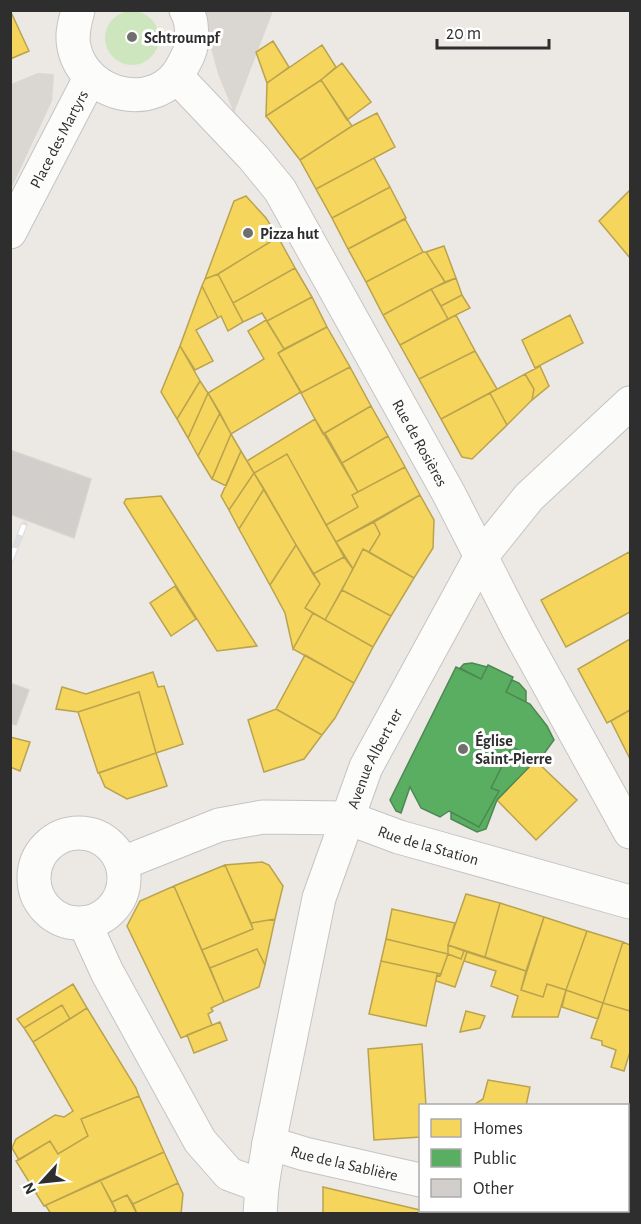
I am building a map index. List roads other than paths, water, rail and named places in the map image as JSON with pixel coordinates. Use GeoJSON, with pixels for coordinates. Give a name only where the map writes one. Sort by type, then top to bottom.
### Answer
{"type":"FeatureCollection","features":[{"type":"Feature","properties":{"kind":"street"},"geometry":{"type":"LineString","coordinates":[[78,10],[73,28],[73,46],[79,63],[90,78],[108,90],[129,96],[151,93],[165,87],[177,77],[192,49],[190,17],[186,10]]}},
{"type":"Feature","properties":{"kind":"street","name":"Rue de Rosières"},"geometry":{"type":"LineString","coordinates":[[177,77],[247,150],[280,190],[448,494],[480,558],[630,832]]}},
{"type":"Feature","properties":{"kind":"street","name":"Place des Martyrs"},"geometry":{"type":"LineString","coordinates":[[10,232],[90,78]]}},
{"type":"Feature","properties":{"kind":"street","name":"Avenue Albert 1er"},"geometry":{"type":"LineString","coordinates":[[261,1200],[269,1143],[319,898],[366,767],[480,558],[529,497],[630,403]]}},
{"type":"Feature","properties":{"kind":"street","name":"Rue de la Station"},"geometry":{"type":"LineString","coordinates":[[123,863],[219,825],[263,817],[348,818],[399,837],[630,902]]}},
{"type":"Feature","properties":{"kind":"street"},"geometry":{"type":"LineString","coordinates":[[74,833],[89,833],[103,839],[123,863],[125,879],[116,905],[101,919],[85,924],[61,920],[50,913],[40,902],[34,888],[34,872],[38,858],[47,846],[59,837],[74,833]]}},
{"type":"Feature","properties":{"kind":"street","name":"Avenue Albert 1er"},"geometry":{"type":"LineString","coordinates":[[85,924],[107,972],[200,1141],[229,1174],[261,1200]]}},
{"type":"Feature","properties":{"kind":"street","name":"Rue de la Sablière"},"geometry":{"type":"LineString","coordinates":[[269,1143],[305,1154],[419,1180]]}},
{"type":"Feature","properties":{"kind":"railway"},"geometry":{"type":"LineString","coordinates":[[10,561],[24,525]]}},
{"type":"Feature","properties":{"kind":"place","name":"Schtroumpf"},"geometry":{"type":"Point","coordinates":[132,37]}},
{"type":"Feature","properties":{"kind":"place","name":"Pizza hut"},"geometry":{"type":"Point","coordinates":[248,233]}},
{"type":"Feature","properties":{"kind":"place","name":"Église Saint-Pierre"},"geometry":{"type":"Point","coordinates":[463,749]}}]}
